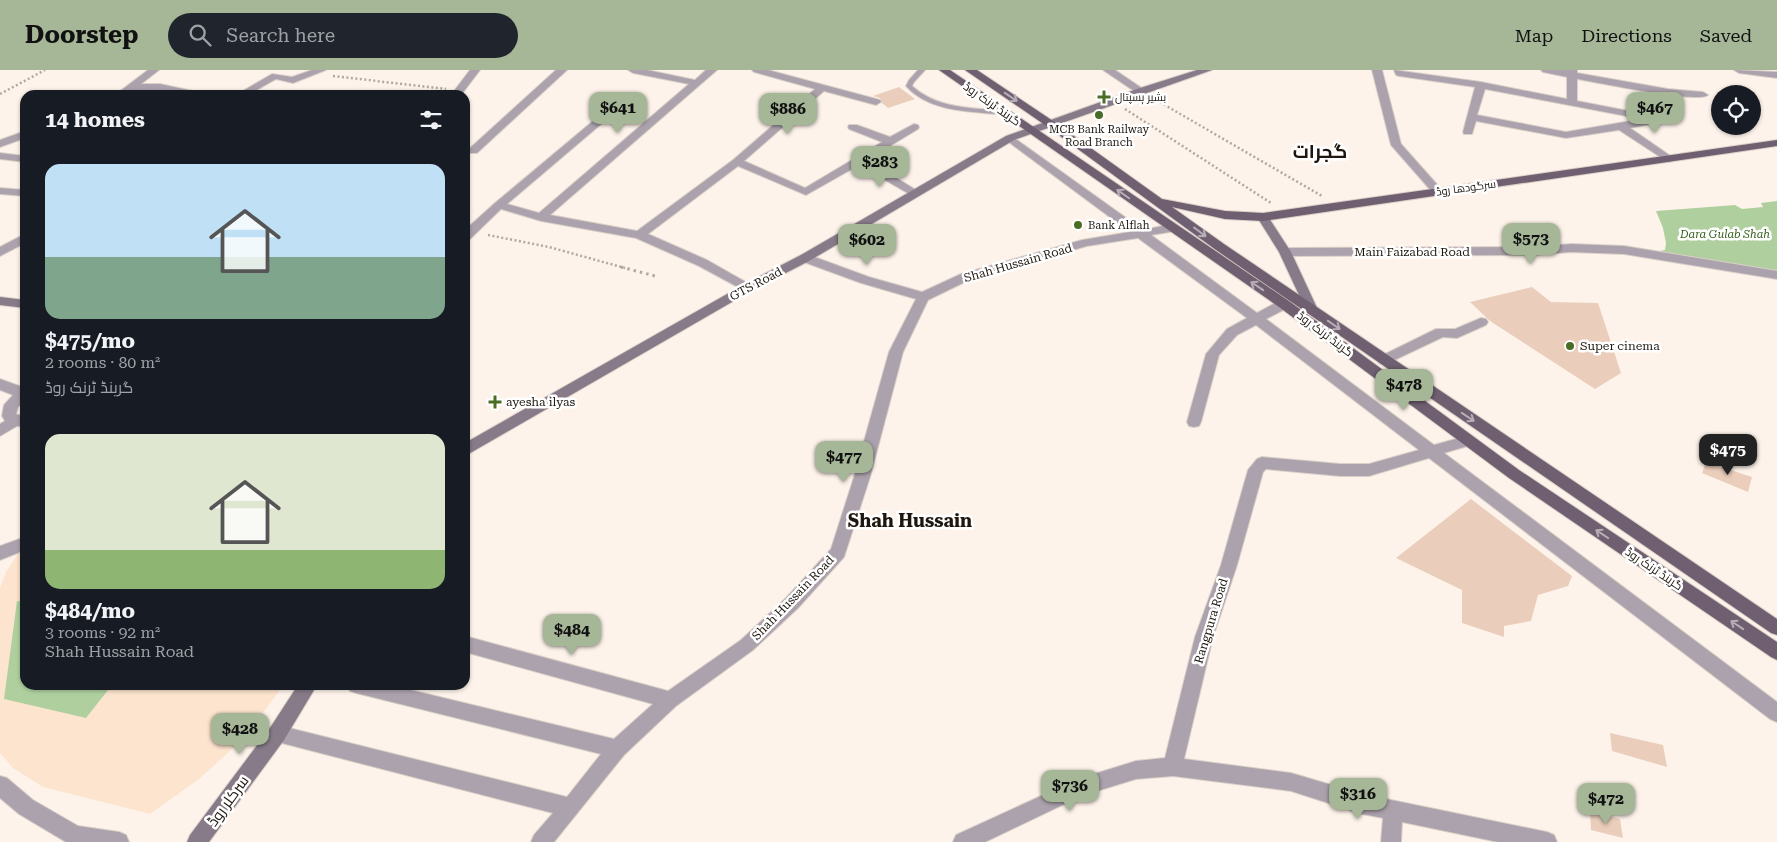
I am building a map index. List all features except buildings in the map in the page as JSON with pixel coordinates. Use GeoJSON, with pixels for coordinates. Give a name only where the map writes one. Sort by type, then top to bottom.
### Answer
{"type":"FeatureCollection","features":[{"type":"Feature","properties":{"kind":"main road","name":"گرینڈ ٹرنک روڈ"},"geometry":{"type":"LineString","coordinates":[[944,70],[1284,304],[1466,441],[1777,652]]}},
{"type":"Feature","properties":{"kind":"main road","name":"گرینڈ ٹرنک روڈ"},"geometry":{"type":"LineString","coordinates":[[970,70],[1155,198],[1220,247],[1777,628]]}},
{"type":"Feature","properties":{"kind":"main road","name":"GTS Road"},"geometry":{"type":"LineString","coordinates":[[470,447],[747,288],[804,258],[1010,138],[1141,91],[1207,70]]}},
{"type":"Feature","properties":{"kind":"main road","name":"سرگودھا روڈ"},"geometry":{"type":"LineString","coordinates":[[1155,198],[1183,207],[1225,215],[1263,217],[1777,143]]}},
{"type":"Feature","properties":{"kind":"main road"},"geometry":{"type":"LineString","coordinates":[[1263,217],[1285,252],[1312,310]]}},
{"type":"Feature","properties":{"kind":"main road"},"geometry":{"type":"LineString","coordinates":[[0,301],[20,303]]}},
{"type":"Feature","properties":{"kind":"main road","name":"سرکلر روڈ"},"geometry":{"type":"LineString","coordinates":[[198,842],[277,734],[305,690]]}},
{"type":"Feature","properties":{"kind":"street"},"geometry":{"type":"LineString","coordinates":[[127,90],[154,70]]}},
{"type":"Feature","properties":{"kind":"street"},"geometry":{"type":"LineString","coordinates":[[459,90],[475,70]]}},
{"type":"Feature","properties":{"kind":"street"},"geometry":{"type":"LineString","coordinates":[[474,151],[562,70]]}},
{"type":"Feature","properties":{"kind":"street"},"geometry":{"type":"LineString","coordinates":[[633,70],[697,83]]}},
{"type":"Feature","properties":{"kind":"street"},"geometry":{"type":"LineString","coordinates":[[668,77],[677,70]]}},
{"type":"Feature","properties":{"kind":"street"},"geometry":{"type":"LineString","coordinates":[[542,217],[712,70]]}},
{"type":"Feature","properties":{"kind":"street"},"geometry":{"type":"LineString","coordinates":[[1108,70],[1141,91]]}},
{"type":"Feature","properties":{"kind":"street"},"geometry":{"type":"LineString","coordinates":[[1377,70],[1396,144],[1438,192]]}},
{"type":"Feature","properties":{"kind":"street"},"geometry":{"type":"LineString","coordinates":[[1398,70],[1399,73],[1404,74],[1481,86],[1658,120],[1562,135],[1471,117]]}},
{"type":"Feature","properties":{"kind":"street"},"geometry":{"type":"LineString","coordinates":[[1546,70],[1572,72],[1668,92],[1703,95]]}},
{"type":"Feature","properties":{"kind":"street"},"geometry":{"type":"LineString","coordinates":[[1739,70],[1777,75]]}},
{"type":"Feature","properties":{"kind":"street"},"geometry":{"type":"LineString","coordinates":[[250,90],[275,76],[293,80],[320,71]]}},
{"type":"Feature","properties":{"kind":"street"},"geometry":{"type":"LineString","coordinates":[[764,71],[876,102]]}},
{"type":"Feature","properties":{"kind":"street"},"geometry":{"type":"LineString","coordinates":[[1572,72],[1572,104]]}},
{"type":"Feature","properties":{"kind":"street"},"geometry":{"type":"LineString","coordinates":[[1468,132],[1481,86]]}},
{"type":"Feature","properties":{"kind":"street"},"geometry":{"type":"LineString","coordinates":[[131,87],[160,87],[174,90]]}},
{"type":"Feature","properties":{"kind":"street"},"geometry":{"type":"LineString","coordinates":[[639,235],[736,162],[822,88]]}},
{"type":"Feature","properties":{"kind":"street"},"geometry":{"type":"LineString","coordinates":[[470,233],[499,205],[615,108]]}},
{"type":"Feature","properties":{"kind":"street"},"geometry":{"type":"LineString","coordinates":[[853,127],[890,141]]}},
{"type":"Feature","properties":{"kind":"street"},"geometry":{"type":"LineString","coordinates":[[790,200],[914,127]]}},
{"type":"Feature","properties":{"kind":"street"},"geometry":{"type":"LineString","coordinates":[[1622,127],[1668,159]]}},
{"type":"Feature","properties":{"kind":"street"},"geometry":{"type":"LineString","coordinates":[[0,144],[20,136]]}},
{"type":"Feature","properties":{"kind":"street"},"geometry":{"type":"LineString","coordinates":[[1010,138],[1257,319],[1777,713]]}},
{"type":"Feature","properties":{"kind":"street"},"geometry":{"type":"LineString","coordinates":[[0,156],[20,158]]}},
{"type":"Feature","properties":{"kind":"street"},"geometry":{"type":"LineString","coordinates":[[859,160],[915,193]]}},
{"type":"Feature","properties":{"kind":"street"},"geometry":{"type":"LineString","coordinates":[[736,162],[806,192]]}},
{"type":"Feature","properties":{"kind":"street"},"geometry":{"type":"LineString","coordinates":[[0,191],[20,193]]}},
{"type":"Feature","properties":{"kind":"street"},"geometry":{"type":"LineString","coordinates":[[499,205],[542,217],[639,235],[702,263],[747,288]]}},
{"type":"Feature","properties":{"kind":"street","name":"Shah Hussain Road"},"geometry":{"type":"LineString","coordinates":[[541,842],[571,808],[617,749],[670,700],[747,645],[792,602],[838,552],[862,477],[896,352],[923,297],[965,277],[1086,243],[1172,228]]}},
{"type":"Feature","properties":{"kind":"street"},"geometry":{"type":"LineString","coordinates":[[0,252],[20,243]]}},
{"type":"Feature","properties":{"kind":"street","name":"Main Faizabad Road"},"geometry":{"type":"LineString","coordinates":[[1285,252],[1531,251],[1571,248],[1624,250],[1777,275]]}},
{"type":"Feature","properties":{"kind":"street"},"geometry":{"type":"LineString","coordinates":[[804,258],[865,280],[923,297]]}},
{"type":"Feature","properties":{"kind":"street"},"geometry":{"type":"LineString","coordinates":[[1194,422],[1214,354],[1232,332],[1284,304]]}},
{"type":"Feature","properties":{"kind":"street"},"geometry":{"type":"LineString","coordinates":[[1384,360],[1440,332],[1457,334],[1481,322]]}},
{"type":"Feature","properties":{"kind":"street"},"geometry":{"type":"LineString","coordinates":[[0,384],[20,392]]}},
{"type":"Feature","properties":{"kind":"street"},"geometry":{"type":"LineString","coordinates":[[20,398],[12,404],[9,416],[20,422]]}},
{"type":"Feature","properties":{"kind":"street"},"geometry":{"type":"LineString","coordinates":[[0,431],[20,422]]}},
{"type":"Feature","properties":{"kind":"street","name":"Rangpura Road"},"geometry":{"type":"LineString","coordinates":[[1174,768],[1204,637],[1229,565],[1256,470],[1262,463],[1340,470],[1369,470],[1466,441]]}},
{"type":"Feature","properties":{"kind":"street"},"geometry":{"type":"LineString","coordinates":[[0,554],[20,546]]}},
{"type":"Feature","properties":{"kind":"street"},"geometry":{"type":"LineString","coordinates":[[470,645],[670,700]]}},
{"type":"Feature","properties":{"kind":"street"},"geometry":{"type":"LineString","coordinates":[[376,690],[617,749]]}},
{"type":"Feature","properties":{"kind":"street"},"geometry":{"type":"LineString","coordinates":[[277,734],[571,808]]}},
{"type":"Feature","properties":{"kind":"street"},"geometry":{"type":"LineString","coordinates":[[963,842],[1078,788],[1136,770],[1174,768],[1291,782],[1362,804],[1547,842]]}},
{"type":"Feature","properties":{"kind":"street"},"geometry":{"type":"LineString","coordinates":[[0,785],[26,807],[76,839],[119,842]]}},
{"type":"Feature","properties":{"kind":"street"},"geometry":{"type":"LineString","coordinates":[[1391,842],[1393,810]]}},
{"type":"Feature","properties":{"kind":"lane"},"geometry":{"type":"LineString","coordinates":[[922,70],[911,81],[909,86],[928,101],[1005,113]]}},
{"type":"Feature","properties":{"kind":"path"},"geometry":{"type":"LineString","coordinates":[[0,94],[45,70]]}},
{"type":"Feature","properties":{"kind":"path"},"geometry":{"type":"LineString","coordinates":[[320,71],[341,78],[434,90]]}},
{"type":"Feature","properties":{"kind":"path"},"geometry":{"type":"LineString","coordinates":[[1141,91],[1341,206]]}},
{"type":"Feature","properties":{"kind":"path"},"geometry":{"type":"LineString","coordinates":[[1114,102],[1289,214]]}},
{"type":"Feature","properties":{"kind":"path"},"geometry":{"type":"LineString","coordinates":[[470,235],[549,247],[655,276]]}},
{"type":"Feature","properties":{"kind":"shaded area"},"geometry":{"type":"Polygon","coordinates":[[[19,552],[20,690],[280,690],[241,741],[199,779],[150,814],[43,787],[13,768],[0,753],[0,588],[6,572],[19,552]]]}},
{"type":"Feature","properties":{"kind":"green space","name":"Dara Gulab Shah"},"geometry":{"type":"Polygon","coordinates":[[[1777,201],[1777,272],[1654,252],[1665,250],[1666,243],[1663,228],[1656,211],[1735,205],[1742,209],[1763,207],[1761,203],[1777,201]]]}},
{"type":"Feature","properties":{"kind":"green space"},"geometry":{"type":"Polygon","coordinates":[[[17,601],[20,601],[20,690],[108,690],[86,718],[4,699],[17,601]]]}},
{"type":"Feature","properties":{"kind":"place","name":"بشیر ہسپتال"},"geometry":{"type":"Point","coordinates":[1104,97]}},
{"type":"Feature","properties":{"kind":"place","name":"MCB Bank Railway Road Branch"},"geometry":{"type":"Point","coordinates":[1099,115]}},
{"type":"Feature","properties":{"kind":"place","name":"Bank Alflah"},"geometry":{"type":"Point","coordinates":[1078,225]}},
{"type":"Feature","properties":{"kind":"place","name":"Super cinema"},"geometry":{"type":"Point","coordinates":[1570,346]}},
{"type":"Feature","properties":{"kind":"place","name":"ayesha ilyas"},"geometry":{"type":"Point","coordinates":[495,402]}},
{"type":"Feature","properties":{"kind":"district","name":"گجرات"},"geometry":{"type":"Point","coordinates":[1320,151]}},
{"type":"Feature","properties":{"kind":"district","name":"Shah Hussain"},"geometry":{"type":"Point","coordinates":[910,520]}}]}
